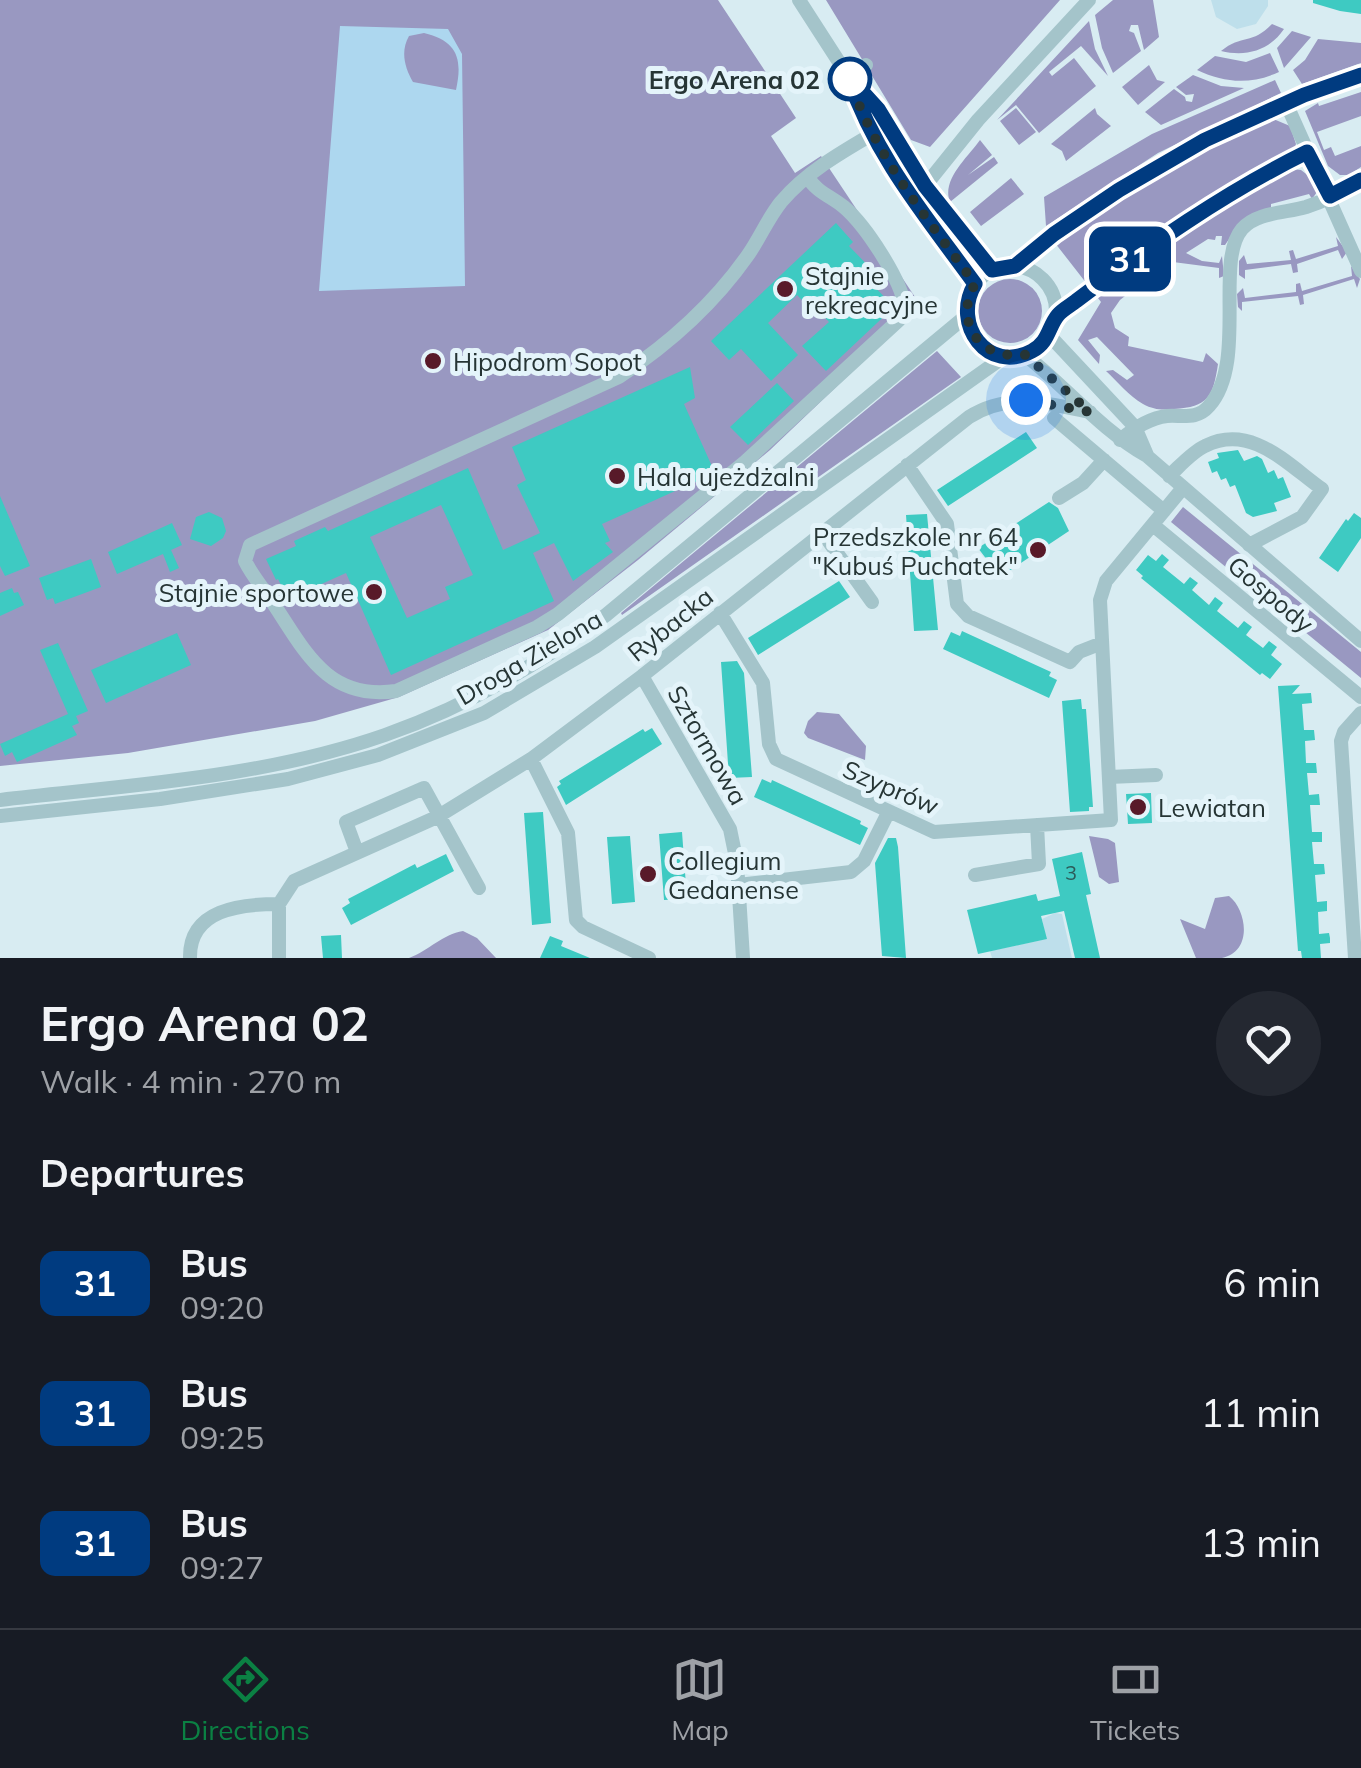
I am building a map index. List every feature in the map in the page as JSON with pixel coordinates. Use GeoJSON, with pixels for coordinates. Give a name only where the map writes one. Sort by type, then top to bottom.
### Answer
{"type":"FeatureCollection","features":[{"type":"Feature","properties":{"kind":"street"},"geometry":{"type":"LineString","coordinates":[[798,0],[848,76],[888,124],[925,186],[992,270]]}},
{"type":"Feature","properties":{"kind":"street"},"geometry":{"type":"LineString","coordinates":[[909,197],[925,186],[978,120],[1088,0]]}},
{"type":"Feature","properties":{"kind":"street"},"geometry":{"type":"LineString","coordinates":[[848,76],[866,65]]}},
{"type":"Feature","properties":{"kind":"street"},"geometry":{"type":"LineString","coordinates":[[1015,266],[1041,277],[1055,302],[1056,316],[1049,335],[1034,350],[1005,356],[974,338],[966,316],[966,304],[975,284],[992,270],[1015,266],[1054,234],[1205,140],[1361,75]]}},
{"type":"Feature","properties":{"kind":"street"},"geometry":{"type":"LineString","coordinates":[[848,76],[872,134],[909,197],[975,284]]}},
{"type":"Feature","properties":{"kind":"street"},"geometry":{"type":"LineString","coordinates":[[1286,103],[1361,271]]}},
{"type":"Feature","properties":{"kind":"street"},"geometry":{"type":"LineString","coordinates":[[808,177],[814,187],[848,210],[900,286],[905,308],[899,320],[746,462],[537,627],[396,691],[372,694],[349,688],[311,661],[253,576],[245,560],[250,545],[619,377],[648,358],[673,340],[716,294],[748,255],[780,203],[808,177],[888,124]]}},
{"type":"Feature","properties":{"kind":"street"},"geometry":{"type":"LineString","coordinates":[[1056,316],[1192,216],[1307,152]]}},
{"type":"Feature","properties":{"kind":"street"},"geometry":{"type":"LineString","coordinates":[[1120,440],[1135,427],[1165,416],[1198,414],[1211,405],[1219,390],[1229,347],[1232,251],[1239,232],[1255,219],[1306,206],[1361,180]]}},
{"type":"Feature","properties":{"kind":"street","name":"Droga Zielona"},"geometry":{"type":"LineString","coordinates":[[0,800],[170,780],[311,756],[382,736],[460,704],[545,658],[606,614],[966,316]]}},
{"type":"Feature","properties":{"kind":"street","name":"Gospody"},"geometry":{"type":"LineString","coordinates":[[1049,335],[1135,427],[1147,456]]}},
{"type":"Feature","properties":{"kind":"street","name":"Gospody"},"geometry":{"type":"LineString","coordinates":[[1024,354],[1120,440],[1147,456],[1361,641]]}},
{"type":"Feature","properties":{"kind":"street","name":"Droga Zielona"},"geometry":{"type":"LineString","coordinates":[[0,816],[160,799],[288,779],[378,755],[484,713],[595,648],[1005,356]]}},
{"type":"Feature","properties":{"kind":"street","name":"Rybacka"},"geometry":{"type":"LineString","coordinates":[[278,904],[294,880],[437,817],[531,759],[969,417],[994,406],[1026,400],[1090,412]]}},
{"type":"Feature","properties":{"kind":"street"},"geometry":{"type":"LineString","coordinates":[[1054,418],[1164,511]]}},
{"type":"Feature","properties":{"kind":"street","name":"Gospody"},"geometry":{"type":"LineString","coordinates":[[1169,476],[1201,447],[1240,439],[1259,443],[1322,489],[1302,516],[1249,545]]}},
{"type":"Feature","properties":{"kind":"street"},"geometry":{"type":"LineString","coordinates":[[1059,498],[1083,483],[1104,460]]}},
{"type":"Feature","properties":{"kind":"street"},"geometry":{"type":"LineString","coordinates":[[907,465],[947,524],[954,596],[968,616],[1070,662],[1079,652],[1102,643]]}},
{"type":"Feature","properties":{"kind":"street","name":"Szyprów"},"geometry":{"type":"LineString","coordinates":[[720,613],[763,683],[768,744],[776,760],[934,832],[1111,820],[1100,600],[1106,581],[1182,488]]}},
{"type":"Feature","properties":{"kind":"street","name":"Gospody"},"geometry":{"type":"LineString","coordinates":[[1153,524],[1361,697]]}},
{"type":"Feature","properties":{"kind":"street"},"geometry":{"type":"LineString","coordinates":[[822,532],[872,602]]}},
{"type":"Feature","properties":{"kind":"street","name":"Sztormowa"},"geometry":{"type":"LineString","coordinates":[[642,676],[730,828],[743,958]]}},
{"type":"Feature","properties":{"kind":"street"},"geometry":{"type":"LineString","coordinates":[[1357,957],[1341,740],[1361,713]]}},
{"type":"Feature","properties":{"kind":"street"},"geometry":{"type":"LineString","coordinates":[[531,759],[568,833],[576,920],[649,958]]}},
{"type":"Feature","properties":{"kind":"street"},"geometry":{"type":"LineString","coordinates":[[1109,778],[1156,775]]}},
{"type":"Feature","properties":{"kind":"street"},"geometry":{"type":"LineString","coordinates":[[358,852],[346,822],[424,788],[479,888]]}},
{"type":"Feature","properties":{"kind":"street"},"geometry":{"type":"LineString","coordinates":[[738,885],[852,872],[864,861],[888,813]]}},
{"type":"Feature","properties":{"kind":"street"},"geometry":{"type":"LineString","coordinates":[[975,874],[1039,864],[1031,826]]}},
{"type":"Feature","properties":{"kind":"street"},"geometry":{"type":"LineString","coordinates":[[190,958],[192,938],[204,920],[244,904],[278,904],[279,958]]}},
{"type":"Feature","properties":{"kind":"shaded area","name":"Hipodrom Sopot"},"geometry":{"type":"Polygon","coordinates":[[[0,0],[718,0],[796,118],[771,136],[795,173],[821,156],[921,306],[770,450],[548,630],[399,697],[315,721],[128,753],[0,766],[0,0]]]}},
{"type":"Feature","properties":{"kind":"shaded area"},"geometry":{"type":"Polygon","coordinates":[[[826,0],[1060,0],[930,147],[911,140],[826,0]]]}},
{"type":"Feature","properties":{"kind":"shaded area"},"geometry":{"type":"Polygon","coordinates":[[[1113,0],[1153,0],[1159,37],[1144,50],[1138,25],[1131,25],[1129,31],[1134,33],[1141,51],[1113,73],[1102,48],[1095,15],[1113,0]]]}},
{"type":"Feature","properties":{"kind":"shaded area"},"geometry":{"type":"Polygon","coordinates":[[[1211,0],[1268,0],[1268,6],[1256,24],[1237,29],[1216,17],[1211,0]]]}},
{"type":"Feature","properties":{"kind":"shaded area"},"geometry":{"type":"Polygon","coordinates":[[[1089,21],[1095,49],[1108,76],[1081,46],[1049,72],[1052,76],[1074,58],[1096,86],[1039,133],[1016,105],[997,120],[1089,21]]]}},
{"type":"Feature","properties":{"kind":"shaded area"},"geometry":{"type":"Polygon","coordinates":[[[1272,24],[1284,29],[1264,47],[1239,53],[1221,51],[1259,35],[1272,24]]]}},
{"type":"Feature","properties":{"kind":"shaded area"},"geometry":{"type":"Polygon","coordinates":[[[1292,31],[1311,37],[1284,68],[1277,48],[1292,31]]]}},
{"type":"Feature","properties":{"kind":"shaded area"},"geometry":{"type":"Polygon","coordinates":[[[1318,39],[1361,43],[1361,63],[1302,84],[1293,70],[1305,60],[1318,39]]]}},
{"type":"Feature","properties":{"kind":"shaded area"},"geometry":{"type":"Polygon","coordinates":[[[1270,53],[1279,72],[1258,79],[1228,80],[1197,70],[1215,56],[1246,62],[1270,53]]]}},
{"type":"Feature","properties":{"kind":"shaded area"},"geometry":{"type":"Polygon","coordinates":[[[1149,65],[1157,80],[1165,82],[1138,105],[1122,87],[1149,65]]]}},
{"type":"Feature","properties":{"kind":"shaded area"},"geometry":{"type":"Polygon","coordinates":[[[1193,75],[1221,86],[1244,88],[1161,125],[1145,112],[1174,89],[1192,102],[1194,94],[1186,95],[1176,87],[1193,75]]]}},
{"type":"Feature","properties":{"kind":"shaded area"},"geometry":{"type":"Polygon","coordinates":[[[1275,80],[1281,93],[1158,153],[1046,226],[1044,197],[1152,134],[1275,80]]]}},
{"type":"Feature","properties":{"kind":"shaded area"},"geometry":{"type":"Polygon","coordinates":[[[1361,92],[1361,116],[1317,132],[1324,150],[1331,147],[1335,156],[1361,146],[1361,167],[1349,175],[1340,175],[1328,166],[1305,111],[1318,103],[1319,106],[1361,92]]]}},
{"type":"Feature","properties":{"kind":"shaded area"},"geometry":{"type":"Polygon","coordinates":[[[1016,108],[1036,132],[1019,145],[1000,121],[1016,108]]]}},
{"type":"Feature","properties":{"kind":"shaded area"},"geometry":{"type":"Polygon","coordinates":[[[1095,108],[1111,126],[1066,161],[1062,151],[1051,144],[1095,108]]]}},
{"type":"Feature","properties":{"kind":"shaded area"},"geometry":{"type":"Polygon","coordinates":[[[1271,118],[1290,126],[1296,144],[1293,153],[1184,214],[1087,284],[1055,243],[1091,215],[1205,147],[1271,118]]]}},
{"type":"Feature","properties":{"kind":"shaded area"},"geometry":{"type":"Polygon","coordinates":[[[980,140],[992,155],[968,175],[994,157],[998,163],[950,202],[952,177],[980,140]]]}},
{"type":"Feature","properties":{"kind":"shaded area"},"geometry":{"type":"Polygon","coordinates":[[[1293,169],[1314,180],[1317,192],[1312,199],[1309,194],[1271,204],[1271,209],[1240,223],[1225,245],[1221,245],[1222,236],[1216,236],[1186,253],[1202,261],[1219,263],[1222,256],[1224,276],[1219,278],[1219,268],[1173,262],[1171,270],[1160,268],[1120,300],[1111,313],[1115,328],[1129,337],[1128,346],[1203,362],[1206,353],[1218,364],[1214,385],[1202,403],[1162,409],[1138,401],[1106,371],[1113,370],[1127,380],[1134,375],[1097,337],[1088,340],[1100,355],[1099,364],[1078,340],[1101,302],[1095,294],[1156,246],[1263,182],[1293,169]]]}},
{"type":"Feature","properties":{"kind":"shaded area"},"geometry":{"type":"Polygon","coordinates":[[[1011,178],[1024,194],[981,226],[970,212],[1011,178]]]}},
{"type":"Feature","properties":{"kind":"shaded area"},"geometry":{"type":"Polygon","coordinates":[[[1336,237],[1347,252],[1342,259],[1338,250],[1297,264],[1298,272],[1293,273],[1291,264],[1245,270],[1245,279],[1239,275],[1239,261],[1244,255],[1247,264],[1291,260],[1289,251],[1293,250],[1296,259],[1338,246],[1336,237]]]}},
{"type":"Feature","properties":{"kind":"shaded area"},"geometry":{"type":"Polygon","coordinates":[[[1351,266],[1360,279],[1357,288],[1354,279],[1303,295],[1304,304],[1300,305],[1298,296],[1242,302],[1242,311],[1238,307],[1237,294],[1243,288],[1245,298],[1296,292],[1296,284],[1300,283],[1302,291],[1352,276],[1351,266]]]}},
{"type":"Feature","properties":{"kind":"shaded area"},"geometry":{"type":"Polygon","coordinates":[[[1010,279],[1032,289],[1042,311],[1032,333],[1010,343],[988,333],[978,311],[988,289],[1010,279]]]}},
{"type":"Feature","properties":{"kind":"shaded area"},"geometry":{"type":"Polygon","coordinates":[[[937,351],[961,377],[622,615],[621,613],[937,351]]]}},
{"type":"Feature","properties":{"kind":"shaded area"},"geometry":{"type":"Polygon","coordinates":[[[1183,507],[1361,652],[1361,678],[1171,522],[1183,507]]]}},
{"type":"Feature","properties":{"kind":"shaded area"},"geometry":{"type":"Polygon","coordinates":[[[817,712],[839,714],[866,746],[865,760],[808,738],[804,733],[808,721],[817,712]]]}},
{"type":"Feature","properties":{"kind":"shaded area"},"geometry":{"type":"Polygon","coordinates":[[[1089,836],[1115,843],[1119,882],[1109,884],[1099,877],[1089,836]]]}},
{"type":"Feature","properties":{"kind":"shaded area"},"geometry":{"type":"Polygon","coordinates":[[[1229,896],[1243,920],[1239,948],[1222,958],[1196,958],[1180,919],[1205,929],[1215,898],[1229,896]]]}},
{"type":"Feature","properties":{"kind":"shaded area"},"geometry":{"type":"Polygon","coordinates":[[[1062,914],[1072,958],[992,958],[990,951],[1046,939],[1042,919],[1062,914]]]}},
{"type":"Feature","properties":{"kind":"shaded area"},"geometry":{"type":"Polygon","coordinates":[[[463,931],[477,938],[496,958],[409,958],[449,936],[463,931]]]}},
{"type":"Feature","properties":{"kind":"sand"},"geometry":{"type":"Polygon","coordinates":[[[340,26],[448,29],[462,54],[465,286],[319,291],[340,26]],[[409,36],[404,54],[408,71],[413,82],[456,90],[459,69],[455,52],[435,36],[409,36]]]}},
{"type":"Feature","properties":{"kind":"building"},"geometry":{"type":"Polygon","coordinates":[[[1313,0],[1361,0],[1361,14],[1340,11],[1313,0]]]}},
{"type":"Feature","properties":{"kind":"building"},"geometry":{"type":"Polygon","coordinates":[[[836,223],[853,242],[849,246],[878,276],[871,283],[894,307],[826,371],[802,346],[829,322],[797,295],[768,323],[798,355],[771,381],[741,349],[729,360],[711,341],[836,223]]]}},
{"type":"Feature","properties":{"kind":"building"},"geometry":{"type":"Polygon","coordinates":[[[690,367],[695,398],[684,404],[715,473],[602,524],[610,541],[605,543],[613,552],[573,581],[554,543],[533,553],[554,601],[391,675],[346,573],[288,599],[276,580],[266,559],[296,546],[294,541],[325,527],[328,531],[468,468],[503,550],[540,533],[517,485],[526,480],[512,447],[690,367]],[[441,505],[370,537],[407,618],[450,599],[445,587],[473,575],[441,505]]]}},
{"type":"Feature","properties":{"kind":"building"},"geometry":{"type":"Polygon","coordinates":[[[777,383],[794,401],[748,445],[730,427],[777,383]]]}},
{"type":"Feature","properties":{"kind":"building"},"geometry":{"type":"Polygon","coordinates":[[[1026,432],[1037,448],[948,506],[937,490],[1026,432]]]}},
{"type":"Feature","properties":{"kind":"building"},"geometry":{"type":"Polygon","coordinates":[[[1238,450],[1244,461],[1257,456],[1268,473],[1274,470],[1278,479],[1283,477],[1291,497],[1274,503],[1277,511],[1253,517],[1246,513],[1235,485],[1230,487],[1226,478],[1221,480],[1217,471],[1212,473],[1208,462],[1219,458],[1217,453],[1238,450]]]}},
{"type":"Feature","properties":{"kind":"building"},"geometry":{"type":"Polygon","coordinates":[[[0,496],[30,566],[5,576],[0,566],[0,496]]]}},
{"type":"Feature","properties":{"kind":"building"},"geometry":{"type":"Polygon","coordinates":[[[1049,502],[1058,508],[1069,531],[1000,577],[978,548],[1049,502]]]}},
{"type":"Feature","properties":{"kind":"building"},"geometry":{"type":"Polygon","coordinates":[[[209,512],[222,518],[226,531],[211,546],[190,539],[196,517],[209,512]]]}},
{"type":"Feature","properties":{"kind":"building"},"geometry":{"type":"Polygon","coordinates":[[[1354,513],[1361,518],[1361,538],[1338,572],[1319,558],[1354,513]]]}},
{"type":"Feature","properties":{"kind":"building"},"geometry":{"type":"Polygon","coordinates":[[[927,514],[938,630],[914,631],[906,515],[927,514]]]}},
{"type":"Feature","properties":{"kind":"building"},"geometry":{"type":"Polygon","coordinates":[[[172,523],[182,545],[171,550],[179,568],[170,572],[163,554],[117,574],[108,552],[172,523]]]}},
{"type":"Feature","properties":{"kind":"building"},"geometry":{"type":"Polygon","coordinates":[[[1162,554],[1169,560],[1163,567],[1184,584],[1190,577],[1198,583],[1192,590],[1209,605],[1215,597],[1223,603],[1217,611],[1238,628],[1244,621],[1252,627],[1246,635],[1263,648],[1269,641],[1277,647],[1271,655],[1282,664],[1270,679],[1260,675],[1141,578],[1136,570],[1148,555],[1156,561],[1162,554]]]}},
{"type":"Feature","properties":{"kind":"building"},"geometry":{"type":"Polygon","coordinates":[[[91,559],[101,587],[55,604],[53,598],[47,600],[39,578],[91,559]]]}},
{"type":"Feature","properties":{"kind":"building"},"geometry":{"type":"Polygon","coordinates":[[[839,581],[850,597],[758,655],[748,638],[839,581]]]}},
{"type":"Feature","properties":{"kind":"building"},"geometry":{"type":"Polygon","coordinates":[[[12,588],[24,605],[0,616],[0,593],[12,588]]]}},
{"type":"Feature","properties":{"kind":"building"},"geometry":{"type":"Polygon","coordinates":[[[962,631],[1051,672],[1049,676],[1057,680],[1049,698],[943,649],[951,632],[960,636],[962,631]]]}},
{"type":"Feature","properties":{"kind":"building"},"geometry":{"type":"Polygon","coordinates":[[[177,633],[191,665],[106,703],[91,670],[177,633]]]}},
{"type":"Feature","properties":{"kind":"building"},"geometry":{"type":"Polygon","coordinates":[[[58,643],[88,711],[76,716],[79,723],[72,726],[77,735],[17,762],[12,752],[5,756],[0,744],[68,714],[40,650],[58,643]]]}},
{"type":"Feature","properties":{"kind":"building"},"geometry":{"type":"Polygon","coordinates":[[[737,661],[744,673],[752,777],[729,778],[721,662],[737,661]]]}},
{"type":"Feature","properties":{"kind":"building"},"geometry":{"type":"Polygon","coordinates":[[[1300,685],[1292,694],[1311,693],[1312,703],[1302,704],[1304,730],[1314,730],[1315,740],[1305,741],[1306,763],[1316,763],[1317,773],[1307,773],[1309,795],[1319,794],[1320,805],[1310,805],[1312,832],[1322,832],[1322,842],[1312,842],[1314,864],[1324,864],[1325,874],[1315,875],[1317,902],[1327,901],[1327,911],[1318,912],[1319,934],[1329,933],[1330,938],[1330,943],[1320,944],[1321,958],[1302,958],[1298,951],[1278,686],[1300,685]]]}},
{"type":"Feature","properties":{"kind":"building"},"geometry":{"type":"Polygon","coordinates":[[[1081,699],[1082,709],[1086,709],[1093,807],[1089,811],[1070,812],[1062,701],[1081,699]]]}},
{"type":"Feature","properties":{"kind":"building"},"geometry":{"type":"Polygon","coordinates":[[[652,728],[662,744],[566,805],[557,787],[559,781],[643,729],[645,732],[652,728]]]}},
{"type":"Feature","properties":{"kind":"building"},"geometry":{"type":"Polygon","coordinates":[[[762,779],[861,821],[868,828],[860,845],[754,797],[762,779]]]}},
{"type":"Feature","properties":{"kind":"building"},"geometry":{"type":"Polygon","coordinates":[[[1151,793],[1152,823],[1128,824],[1126,794],[1151,793]]]}},
{"type":"Feature","properties":{"kind":"building"},"geometry":{"type":"Polygon","coordinates":[[[543,812],[551,923],[532,925],[524,813],[543,812]]]}},
{"type":"Feature","properties":{"kind":"building"},"geometry":{"type":"Polygon","coordinates":[[[682,832],[687,899],[664,900],[659,834],[682,832]]]}},
{"type":"Feature","properties":{"kind":"building"},"geometry":{"type":"Polygon","coordinates":[[[630,836],[635,902],[612,904],[607,837],[630,836]]]}},
{"type":"Feature","properties":{"kind":"building"},"geometry":{"type":"Polygon","coordinates":[[[888,838],[896,838],[898,847],[906,958],[882,956],[875,863],[888,838]]]}},
{"type":"Feature","properties":{"kind":"building"},"geometry":{"type":"Polygon","coordinates":[[[1082,852],[1091,894],[1086,895],[1100,958],[1075,958],[1064,911],[1041,916],[1047,939],[978,954],[967,910],[1036,894],[1038,901],[1060,896],[1052,859],[1082,852]]]}},
{"type":"Feature","properties":{"kind":"building"},"geometry":{"type":"Polygon","coordinates":[[[446,854],[454,871],[351,925],[342,908],[350,903],[348,899],[415,864],[417,868],[446,854]]]}},
{"type":"Feature","properties":{"kind":"building"},"geometry":{"type":"Polygon","coordinates":[[[341,935],[342,958],[323,958],[321,936],[341,935]]]}},
{"type":"Feature","properties":{"kind":"building"},"geometry":{"type":"Polygon","coordinates":[[[550,936],[563,941],[561,946],[590,958],[540,958],[550,936]]]}},
{"type":"Feature","properties":{"kind":"bus line","name":"31"},"geometry":{"type":"LineString","coordinates":[[1361,75],[1304,95],[1205,140],[1119,190],[1015,266],[992,270],[925,186],[878,109],[848,76],[863,118],[909,197],[975,284],[966,304],[974,338],[1005,356],[1034,350],[1049,335],[1056,316],[1192,216],[1307,152],[1330,196],[1361,180]]}},
{"type":"Feature","properties":{"kind":"place","name":"Ergo Arena 02"},"geometry":{"type":"Point","coordinates":[850,79]}},
{"type":"Feature","properties":{"kind":"place","name":"Stajnie rekreacyjne"},"geometry":{"type":"Point","coordinates":[785,289]}},
{"type":"Feature","properties":{"kind":"place","name":"Hipodrom Sopot"},"geometry":{"type":"Point","coordinates":[433,361]}},
{"type":"Feature","properties":{"kind":"place","name":"Hala ujeżdżalni"},"geometry":{"type":"Point","coordinates":[617,476]}},
{"type":"Feature","properties":{"kind":"place","name":"Przedszkole nr 64 \"Kubuś Puchatek\""},"geometry":{"type":"Point","coordinates":[1038,550]}},
{"type":"Feature","properties":{"kind":"place","name":"Stajnie sportowe"},"geometry":{"type":"Point","coordinates":[374,592]}},
{"type":"Feature","properties":{"kind":"place","name":"Lewiatan"},"geometry":{"type":"Point","coordinates":[1138,807]}},
{"type":"Feature","properties":{"kind":"place","name":"Collegium Gedanense"},"geometry":{"type":"Point","coordinates":[648,874]}},
{"type":"Feature","properties":{"kind":"route"},"geometry":{"type":"LineString","coordinates":[[850,79],[848,76],[863,118],[909,197],[975,284],[966,304],[974,338],[1005,356],[1024,354],[1090,412],[1026,400]]}}]}
